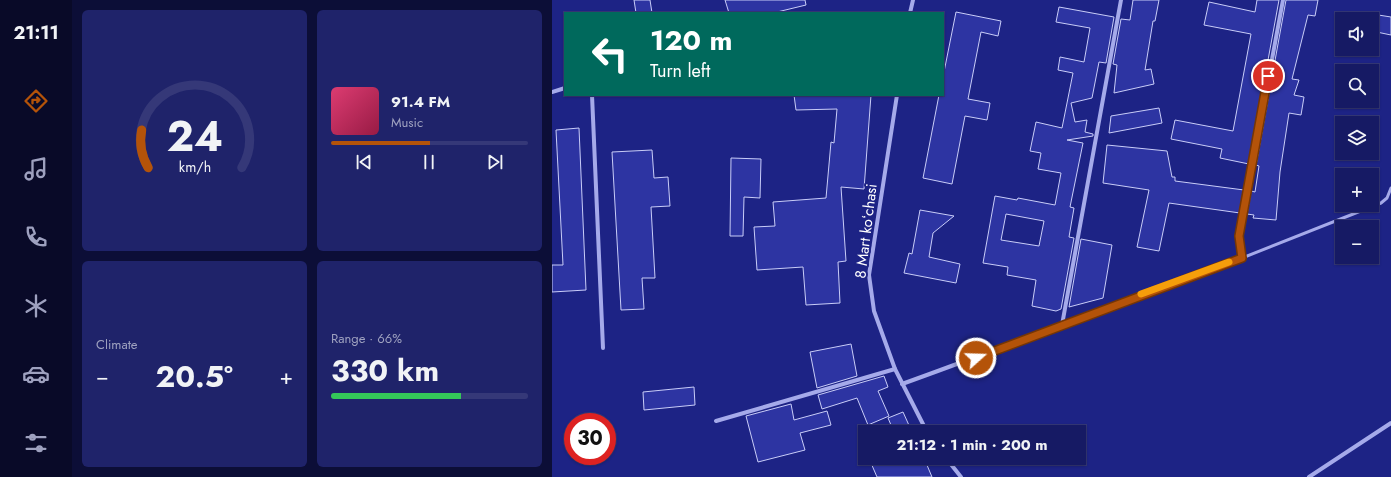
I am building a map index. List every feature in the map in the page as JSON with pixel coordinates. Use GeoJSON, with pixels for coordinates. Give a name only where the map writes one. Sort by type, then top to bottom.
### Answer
{"type":"FeatureCollection","features":[{"type":"Feature","properties":{"kind":"street"},"geometry":{"type":"LineString","coordinates":[[910,12],[913,0]]}},
{"type":"Feature","properties":{"kind":"street"},"geometry":{"type":"LineString","coordinates":[[1062,325],[1121,0]]}},
{"type":"Feature","properties":{"kind":"street"},"geometry":{"type":"LineString","coordinates":[[902,384],[1062,325],[1130,298],[1242,258],[1239,236],[1282,0]]}},
{"type":"Feature","properties":{"kind":"street"},"geometry":{"type":"LineString","coordinates":[[552,92],[564,88]]}},
{"type":"Feature","properties":{"kind":"street"},"geometry":{"type":"LineString","coordinates":[[592,96],[603,348]]}},
{"type":"Feature","properties":{"kind":"street","name":"8 Mart koʻchasi"},"geometry":{"type":"LineString","coordinates":[[897,96],[869,275],[874,311],[895,369],[923,425]]}},
{"type":"Feature","properties":{"kind":"street"},"geometry":{"type":"LineString","coordinates":[[716,421],[895,369]]}},
{"type":"Feature","properties":{"kind":"street"},"geometry":{"type":"LineString","coordinates":[[1309,477],[1391,422]]}},
{"type":"Feature","properties":{"kind":"street"},"geometry":{"type":"LineString","coordinates":[[952,465],[961,477]]}},
{"type":"Feature","properties":{"kind":"lane"},"geometry":{"type":"LineString","coordinates":[[1242,258],[1381,203],[1387,198],[1391,188]]}},
{"type":"Feature","properties":{"kind":"building"},"geometry":{"type":"Polygon","coordinates":[[[634,0],[650,0],[652,12],[636,12],[634,0]]]}},
{"type":"Feature","properties":{"kind":"building"},"geometry":{"type":"Polygon","coordinates":[[[725,0],[805,0],[806,5],[777,12],[729,12],[725,0]]]}},
{"type":"Feature","properties":{"kind":"building"},"geometry":{"type":"Polygon","coordinates":[[[1133,0],[1159,0],[1155,21],[1153,21],[1145,70],[1151,69],[1154,84],[1114,93],[1117,65],[1113,64],[1121,19],[1130,20],[1133,0]]]}},
{"type":"Feature","properties":{"kind":"building"},"geometry":{"type":"Polygon","coordinates":[[[1257,0],[1279,0],[1249,164],[1220,158],[1222,149],[1171,139],[1175,120],[1233,131],[1251,34],[1204,25],[1209,2],[1255,12],[1257,0]]]}},
{"type":"Feature","properties":{"kind":"building"},"geometry":{"type":"Polygon","coordinates":[[[1286,0],[1318,0],[1315,16],[1308,15],[1292,79],[1299,80],[1294,95],[1304,97],[1301,115],[1289,113],[1280,172],[1276,220],[1253,218],[1254,215],[1247,214],[1251,191],[1255,192],[1259,166],[1256,165],[1286,0]]]}},
{"type":"Feature","properties":{"kind":"building"},"geometry":{"type":"Polygon","coordinates":[[[1059,7],[1114,17],[1106,63],[1099,62],[1092,98],[1071,103],[1075,122],[1087,120],[1085,132],[1093,134],[1093,136],[1067,140],[1083,143],[1070,207],[1074,208],[1069,237],[1074,238],[1061,309],[1056,311],[1032,306],[1036,280],[1007,275],[1008,267],[983,263],[995,196],[1017,200],[1018,198],[1055,205],[1061,173],[1038,169],[1041,153],[1030,151],[1036,122],[1062,128],[1073,73],[1058,70],[1060,57],[1084,62],[1090,28],[1056,22],[1059,7]],[[1006,214],[1001,240],[1039,246],[1044,221],[1006,214]]]}},
{"type":"Feature","properties":{"kind":"building"},"geometry":{"type":"Polygon","coordinates":[[[956,12],[1001,21],[998,36],[981,32],[968,99],[990,103],[987,120],[965,116],[952,184],[923,178],[939,96],[944,96],[944,72],[956,12]]]}},
{"type":"Feature","properties":{"kind":"building"},"geometry":{"type":"Polygon","coordinates":[[[1379,15],[1391,17],[1391,35],[1379,32],[1379,15]]]}},
{"type":"Feature","properties":{"kind":"building"},"geometry":{"type":"Polygon","coordinates":[[[794,96],[871,96],[864,189],[841,187],[846,261],[838,262],[840,303],[806,305],[803,267],[757,270],[754,227],[775,226],[773,202],[826,198],[831,142],[834,143],[837,109],[796,110],[794,96]]]}},
{"type":"Feature","properties":{"kind":"building"},"geometry":{"type":"Polygon","coordinates":[[[1159,108],[1162,123],[1109,133],[1111,116],[1159,108]]]}},
{"type":"Feature","properties":{"kind":"building"},"geometry":{"type":"Polygon","coordinates":[[[579,128],[586,290],[552,292],[552,265],[563,265],[556,130],[579,128]]]}},
{"type":"Feature","properties":{"kind":"building"},"geometry":{"type":"Polygon","coordinates":[[[1107,145],[1167,151],[1172,177],[1175,177],[1175,181],[1244,190],[1240,213],[1169,203],[1159,251],[1137,247],[1149,190],[1103,183],[1107,145]]]}},
{"type":"Feature","properties":{"kind":"building"},"geometry":{"type":"Polygon","coordinates":[[[652,150],[654,178],[668,177],[670,206],[651,207],[655,278],[642,278],[644,309],[621,310],[612,152],[652,150]]]}},
{"type":"Feature","properties":{"kind":"building"},"geometry":{"type":"Polygon","coordinates":[[[731,158],[761,159],[760,198],[744,197],[743,236],[730,236],[731,158]]]}},
{"type":"Feature","properties":{"kind":"building"},"geometry":{"type":"Polygon","coordinates":[[[920,210],[954,216],[933,233],[929,257],[960,264],[956,283],[904,273],[909,253],[912,254],[920,210]]]}},
{"type":"Feature","properties":{"kind":"building"},"geometry":{"type":"Polygon","coordinates":[[[1081,239],[1112,245],[1103,298],[1069,307],[1081,239]]]}},
{"type":"Feature","properties":{"kind":"building"},"geometry":{"type":"Polygon","coordinates":[[[851,344],[857,376],[817,388],[810,352],[851,344]]]}},
{"type":"Feature","properties":{"kind":"building"},"geometry":{"type":"Polygon","coordinates":[[[884,376],[888,387],[878,391],[889,416],[868,425],[857,398],[822,409],[818,395],[884,376]]]}},
{"type":"Feature","properties":{"kind":"building"},"geometry":{"type":"Polygon","coordinates":[[[694,387],[695,405],[644,410],[643,392],[694,387]]]}},
{"type":"Feature","properties":{"kind":"building"},"geometry":{"type":"Polygon","coordinates":[[[791,404],[794,420],[827,411],[831,425],[800,433],[805,450],[758,462],[746,416],[791,404]]]}},
{"type":"Feature","properties":{"kind":"building"},"geometry":{"type":"Polygon","coordinates":[[[903,412],[909,425],[891,425],[888,418],[903,412]]]}},
{"type":"Feature","properties":{"kind":"building"},"geometry":{"type":"Polygon","coordinates":[[[872,465],[927,465],[932,477],[877,477],[872,465]]]}},
{"type":"Feature","properties":{"kind":"slow traffic"},"geometry":{"type":"LineString","coordinates":[[1141,294],[1229,262]]}},
{"type":"Feature","properties":{"kind":"route"},"geometry":{"type":"LineString","coordinates":[[976,358],[1130,298],[1242,258],[1239,236],[1268,76]]}}]}
